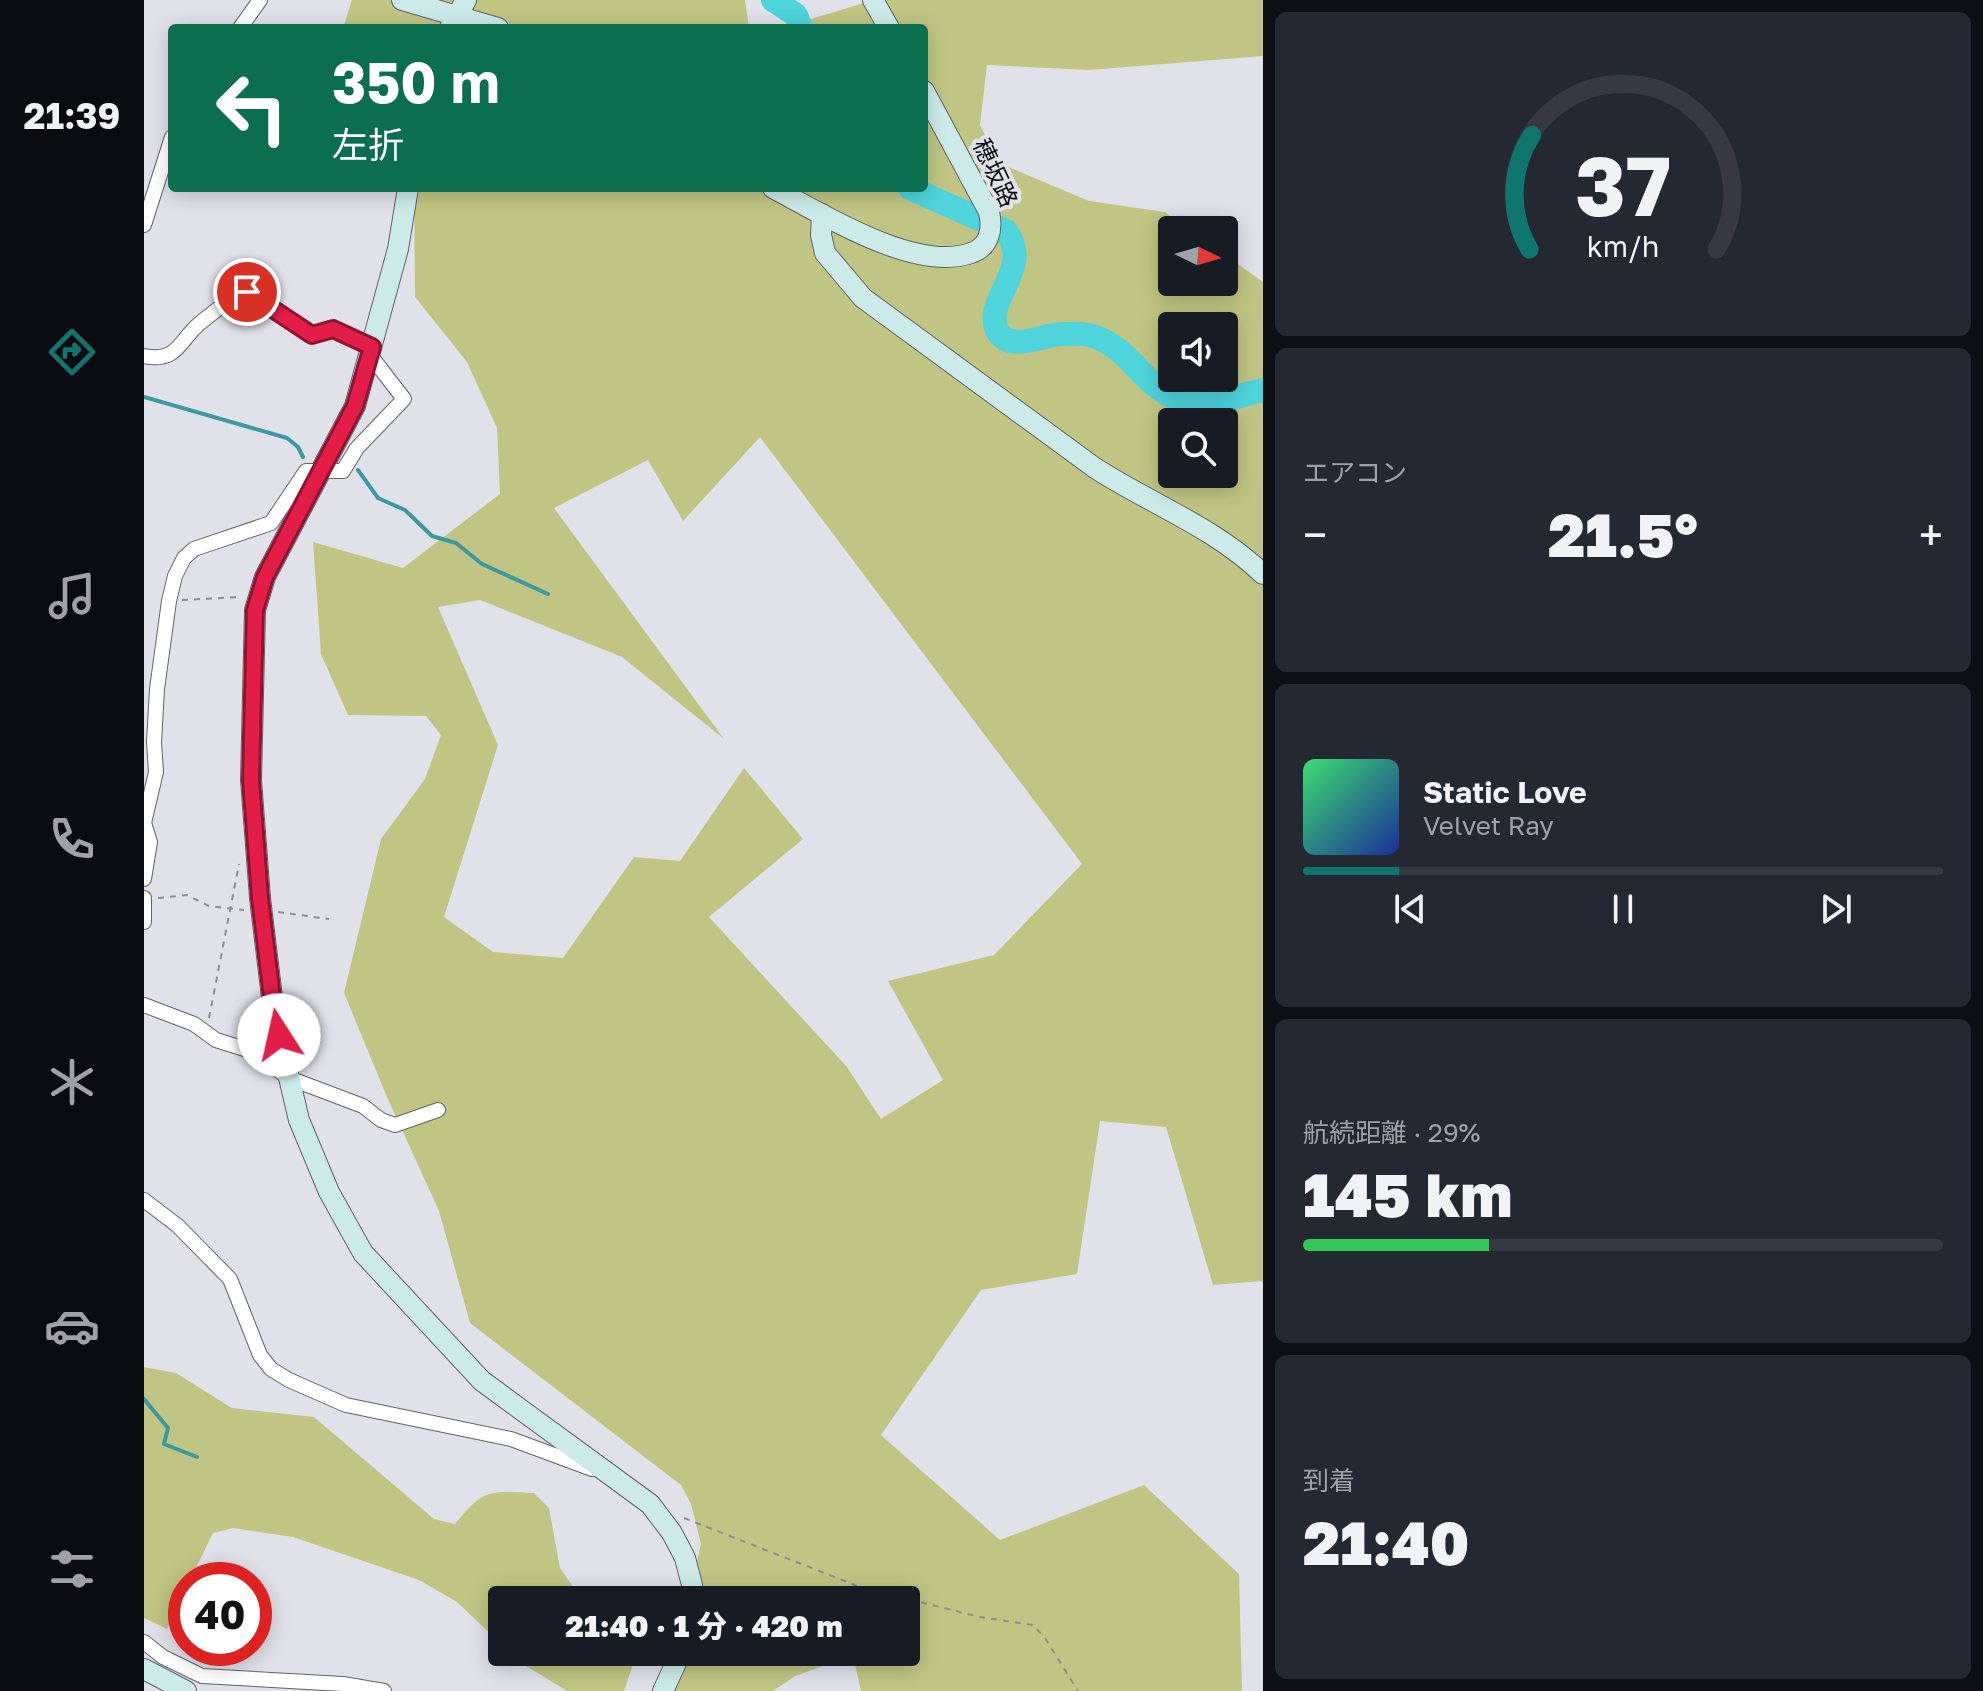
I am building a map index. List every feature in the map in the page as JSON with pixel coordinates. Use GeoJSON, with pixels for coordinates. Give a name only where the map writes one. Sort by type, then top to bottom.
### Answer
{"type":"FeatureCollection","features":[{"type":"Feature","properties":{"kind":"street"},"geometry":{"type":"LineString","coordinates":[[243,24],[260,0]]}},
{"type":"Feature","properties":{"kind":"street"},"geometry":{"type":"LineString","coordinates":[[408,1],[452,23],[466,0]]}},
{"type":"Feature","properties":{"kind":"street"},"geometry":{"type":"LineString","coordinates":[[873,0],[887,24]]}},
{"type":"Feature","properties":{"kind":"street","name":"穂坂路"},"geometry":{"type":"LineString","coordinates":[[781,192],[874,240],[921,254],[961,257],[977,251],[990,231],[989,212],[928,98]]}},
{"type":"Feature","properties":{"kind":"street"},"geometry":{"type":"LineString","coordinates":[[144,225],[168,150]]}},
{"type":"Feature","properties":{"kind":"street"},"geometry":{"type":"LineString","coordinates":[[407,192],[398,249],[355,406],[265,577],[255,610],[251,780],[274,1014],[299,1120],[329,1192],[363,1253],[482,1381],[650,1504],[672,1533],[685,1558],[692,1586]]}},
{"type":"Feature","properties":{"kind":"street"},"geometry":{"type":"LineString","coordinates":[[822,214],[821,235],[825,253],[863,298],[1095,468],[1127,489],[1214,535],[1242,554],[1263,574]]}},
{"type":"Feature","properties":{"kind":"street"},"geometry":{"type":"LineString","coordinates":[[144,356],[156,358],[177,350],[196,326],[239,292],[247,292],[312,335],[333,329],[371,351],[404,399],[357,448],[343,471],[306,471],[271,523],[194,549],[184,558],[175,576],[157,689],[156,772],[144,823],[150,842],[144,879]]}},
{"type":"Feature","properties":{"kind":"street"},"geometry":{"type":"LineString","coordinates":[[144,898],[144,922]]}},
{"type":"Feature","properties":{"kind":"street"},"geometry":{"type":"LineString","coordinates":[[144,1005],[194,1024],[216,1040],[251,1051],[289,1078],[363,1106],[381,1120],[395,1125],[438,1110]]}},
{"type":"Feature","properties":{"kind":"street"},"geometry":{"type":"LineString","coordinates":[[144,1200],[178,1226],[230,1279],[260,1355],[271,1369],[289,1380],[346,1405],[511,1439],[609,1475]]}},
{"type":"Feature","properties":{"kind":"street"},"geometry":{"type":"LineString","coordinates":[[144,1642],[163,1657],[202,1676],[343,1684],[384,1691]]}},
{"type":"Feature","properties":{"kind":"street"},"geometry":{"type":"LineString","coordinates":[[663,1691],[675,1666]]}},
{"type":"Feature","properties":{"kind":"street"},"geometry":{"type":"LineString","coordinates":[[144,1669],[186,1691]]}},
{"type":"Feature","properties":{"kind":"path"},"geometry":{"type":"LineString","coordinates":[[144,898],[187,895],[209,906],[228,910],[262,910],[329,919]]}},
{"type":"Feature","properties":{"kind":"path"},"geometry":{"type":"LineString","coordinates":[[677,1515],[860,1587],[980,1617],[1033,1625],[1045,1638],[1078,1691]]}},
{"type":"Feature","properties":{"kind":"green space"},"geometry":{"type":"Polygon","coordinates":[[[352,0],[745,0],[748,24],[344,24],[352,0]]]}},
{"type":"Feature","properties":{"kind":"green space"},"geometry":{"type":"Polygon","coordinates":[[[874,0],[1263,0],[1263,56],[1089,70],[987,65],[980,125],[999,163],[1089,201],[1165,212],[1171,216],[1158,216],[1158,296],[1238,296],[1238,264],[1263,282],[1263,1281],[1213,1285],[1166,1127],[1100,1121],[1077,1274],[981,1290],[881,1435],[1000,1540],[1144,1485],[1239,1574],[1242,1691],[861,1691],[855,1666],[920,1666],[920,1586],[690,1586],[701,1544],[691,1504],[681,1485],[470,1323],[439,1211],[344,993],[381,839],[425,779],[441,735],[426,716],[348,715],[321,654],[313,542],[403,568],[500,494],[497,428],[467,362],[415,297],[414,192],[928,192],[928,24],[794,24],[874,0]],[[760,437],[683,521],[648,460],[554,508],[724,739],[622,657],[480,600],[438,607],[498,745],[444,917],[493,952],[563,958],[634,857],[680,861],[744,768],[803,839],[709,917],[847,1067],[881,1119],[943,1080],[888,981],[994,955],[1082,864],[760,437]]]}},
{"type":"Feature","properties":{"kind":"green space"},"geometry":{"type":"Polygon","coordinates":[[[144,1367],[176,1373],[232,1408],[314,1417],[434,1519],[455,1524],[473,1504],[488,1494],[534,1493],[549,1508],[560,1568],[572,1586],[488,1586],[488,1632],[457,1602],[419,1580],[293,1537],[233,1528],[213,1533],[199,1562],[168,1562],[167,1629],[144,1618],[144,1367]]]}},
{"type":"Feature","properties":{"kind":"green space"},"geometry":{"type":"Polygon","coordinates":[[[526,1666],[632,1666],[624,1691],[567,1691],[526,1666]]]}},
{"type":"Feature","properties":{"kind":"green space"},"geometry":{"type":"Polygon","coordinates":[[[671,1666],[823,1666],[795,1676],[773,1691],[665,1691],[671,1666]]]}},
{"type":"Feature","properties":{"kind":"waterway"},"geometry":{"type":"LineString","coordinates":[[773,0],[796,15],[799,24]]}},
{"type":"Feature","properties":{"kind":"waterway"},"geometry":{"type":"LineString","coordinates":[[919,192],[1006,231],[1013,245],[1014,258],[995,318],[997,330],[1008,340],[1023,342],[1069,334],[1096,337],[1120,351],[1155,386],[1183,401],[1212,402],[1263,390]]}},
{"type":"Feature","properties":{"kind":"waterway"},"geometry":{"type":"LineString","coordinates":[[144,397],[287,438],[298,447],[303,457]]}},
{"type":"Feature","properties":{"kind":"waterway"},"geometry":{"type":"LineString","coordinates":[[358,470],[378,498],[405,510],[432,536],[456,543],[482,564],[548,594]]}},
{"type":"Feature","properties":{"kind":"waterway"},"geometry":{"type":"LineString","coordinates":[[144,1399],[168,1428],[164,1444],[197,1457]]}},
{"type":"Feature","properties":{"kind":"route"},"geometry":{"type":"LineString","coordinates":[[247,292],[312,335],[333,329],[372,347],[355,406],[265,577],[255,610],[251,780],[260,898],[279,1035]]}}]}
